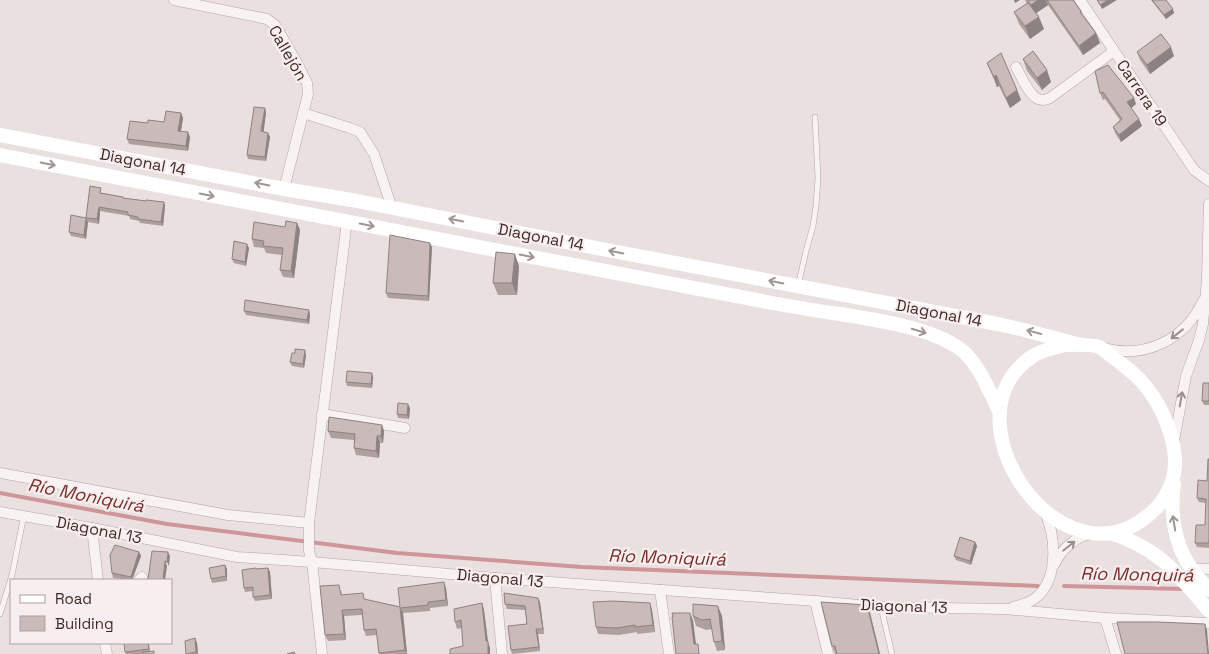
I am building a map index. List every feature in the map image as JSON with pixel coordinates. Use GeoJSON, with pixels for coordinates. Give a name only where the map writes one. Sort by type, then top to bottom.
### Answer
{"type":"FeatureCollection","features":[{"type":"Feature","properties":{"kind":"street","name":"Callejón"},"geometry":{"type":"LineString","coordinates":[[174,0],[267,19],[275,25],[307,83],[308,94],[303,113]]}},
{"type":"Feature","properties":{"kind":"street","name":"Carrera 19"},"geometry":{"type":"LineString","coordinates":[[1080,0],[1194,170],[1209,181]]}},
{"type":"Feature","properties":{"kind":"street"},"geometry":{"type":"LineString","coordinates":[[1016,66],[1030,93],[1035,99],[1042,101],[1050,98],[1114,51]]}},
{"type":"Feature","properties":{"kind":"street"},"geometry":{"type":"LineString","coordinates":[[284,188],[303,113],[360,132],[374,154],[392,208]]}},
{"type":"Feature","properties":{"kind":"street","name":"Diagonal 14"},"geometry":{"type":"LineString","coordinates":[[0,135],[1006,326],[1081,346]]}},
{"type":"Feature","properties":{"kind":"street","name":"Diagonal 14"},"geometry":{"type":"LineString","coordinates":[[0,154],[908,328],[954,345],[965,354],[983,378],[999,411]]}},
{"type":"Feature","properties":{"kind":"street"},"geometry":{"type":"LineString","coordinates":[[1173,447],[1186,376],[1203,324],[1206,295],[1209,204]]}},
{"type":"Feature","properties":{"kind":"street"},"geometry":{"type":"LineString","coordinates":[[322,654],[312,562],[309,551],[309,528],[347,221]]}},
{"type":"Feature","properties":{"kind":"street"},"geometry":{"type":"LineString","coordinates":[[1206,295],[1200,308],[1181,331],[1162,343],[1142,350],[1127,351],[1064,345],[1048,349],[1033,356],[1020,366],[1010,380],[1002,395],[999,411],[1002,436],[1008,459],[1023,488],[1033,501],[1045,512],[1072,528],[1085,533],[1104,534],[1131,541],[1150,551],[1168,564],[1184,581],[1209,615]]}},
{"type":"Feature","properties":{"kind":"street"},"geometry":{"type":"LineString","coordinates":[[1099,347],[1137,377],[1148,389],[1164,416],[1173,447],[1175,466],[1173,495],[1174,526],[1183,555],[1199,572],[1209,590]]}},
{"type":"Feature","properties":{"kind":"street"},"geometry":{"type":"LineString","coordinates":[[322,414],[405,428]]}},
{"type":"Feature","properties":{"kind":"street"},"geometry":{"type":"LineString","coordinates":[[1104,534],[1127,529],[1142,522],[1154,511],[1164,497],[1171,482],[1175,466]]}},
{"type":"Feature","properties":{"kind":"street"},"geometry":{"type":"LineString","coordinates":[[0,473],[228,516],[309,528]]}},
{"type":"Feature","properties":{"kind":"street","name":"Diagonal 13"},"geometry":{"type":"LineString","coordinates":[[0,512],[237,556],[494,578],[881,607],[1005,610],[1105,618],[1209,615]]}},
{"type":"Feature","properties":{"kind":"street","name":"Diagonal 13"},"geometry":{"type":"LineString","coordinates":[[1005,610],[1032,600],[1045,588],[1049,580],[1054,548],[1051,529],[1045,512]]}},
{"type":"Feature","properties":{"kind":"street"},"geometry":{"type":"LineString","coordinates":[[92,528],[98,579]]}},
{"type":"Feature","properties":{"kind":"street","name":"Diagonal 13"},"geometry":{"type":"LineString","coordinates":[[1051,571],[1057,559],[1070,544],[1087,535],[1104,534]]}},
{"type":"Feature","properties":{"kind":"street"},"geometry":{"type":"LineString","coordinates":[[494,578],[502,654]]}},
{"type":"Feature","properties":{"kind":"street"},"geometry":{"type":"LineString","coordinates":[[660,590],[669,654]]}},
{"type":"Feature","properties":{"kind":"street"},"geometry":{"type":"LineString","coordinates":[[815,601],[828,654]]}},
{"type":"Feature","properties":{"kind":"street"},"geometry":{"type":"LineString","coordinates":[[1105,618],[1116,654]]}},
{"type":"Feature","properties":{"kind":"lane"},"geometry":{"type":"LineString","coordinates":[[798,286],[816,206],[818,178],[815,117]]}},
{"type":"Feature","properties":{"kind":"lane"},"geometry":{"type":"LineString","coordinates":[[11,579],[24,515]]}},
{"type":"Feature","properties":{"kind":"lane"},"geometry":{"type":"LineString","coordinates":[[0,614],[10,582]]}},
{"type":"Feature","properties":{"kind":"lane"},"geometry":{"type":"LineString","coordinates":[[881,607],[892,654]]}},
{"type":"Feature","properties":{"kind":"building"},"geometry":{"type":"Polygon","coordinates":[[[1028,0],[1038,0],[1031,5],[1028,0]]]}},
{"type":"Feature","properties":{"kind":"building"},"geometry":{"type":"Polygon","coordinates":[[[1047,0],[1073,0],[1096,33],[1079,46],[1047,0]]]}},
{"type":"Feature","properties":{"kind":"building"},"geometry":{"type":"Polygon","coordinates":[[[1097,0],[1108,0],[1100,5],[1097,0]]]}},
{"type":"Feature","properties":{"kind":"building"},"geometry":{"type":"Polygon","coordinates":[[[1152,0],[1166,0],[1173,9],[1164,15],[1152,0]]]}},
{"type":"Feature","properties":{"kind":"building"},"geometry":{"type":"Polygon","coordinates":[[[1028,3],[1039,17],[1025,26],[1014,12],[1028,3]]]}},
{"type":"Feature","properties":{"kind":"building"},"geometry":{"type":"Polygon","coordinates":[[[1161,34],[1171,47],[1147,65],[1137,52],[1161,34]]]}},
{"type":"Feature","properties":{"kind":"building"},"geometry":{"type":"Polygon","coordinates":[[[1033,51],[1047,70],[1037,78],[1023,59],[1033,51]]]}},
{"type":"Feature","properties":{"kind":"building"},"geometry":{"type":"Polygon","coordinates":[[[1001,53],[1017,90],[1006,98],[996,75],[994,77],[987,63],[1001,53]]]}},
{"type":"Feature","properties":{"kind":"building"},"geometry":{"type":"Polygon","coordinates":[[[1108,65],[1134,98],[1127,102],[1139,119],[1119,135],[1113,127],[1122,119],[1103,92],[1100,93],[1095,71],[1108,65]]]}},
{"type":"Feature","properties":{"kind":"building"},"geometry":{"type":"Polygon","coordinates":[[[254,107],[265,108],[261,131],[268,133],[265,157],[247,155],[254,107]]]}},
{"type":"Feature","properties":{"kind":"building"},"geometry":{"type":"Polygon","coordinates":[[[166,111],[181,113],[178,131],[188,132],[186,146],[127,139],[130,121],[148,123],[148,120],[164,122],[166,111]]]}},
{"type":"Feature","properties":{"kind":"building"},"geometry":{"type":"Polygon","coordinates":[[[90,186],[101,188],[100,193],[123,198],[164,202],[161,222],[138,219],[138,217],[128,215],[128,212],[99,207],[97,219],[86,218],[90,186]]]}},
{"type":"Feature","properties":{"kind":"building"},"geometry":{"type":"Polygon","coordinates":[[[71,215],[86,218],[84,235],[69,232],[71,215]]]}},
{"type":"Feature","properties":{"kind":"building"},"geometry":{"type":"Polygon","coordinates":[[[286,221],[297,223],[291,271],[280,270],[283,248],[263,246],[264,241],[252,239],[254,222],[285,227],[286,221]]]}},
{"type":"Feature","properties":{"kind":"building"},"geometry":{"type":"Polygon","coordinates":[[[390,235],[430,243],[428,296],[386,293],[390,235]]]}},
{"type":"Feature","properties":{"kind":"building"},"geometry":{"type":"Polygon","coordinates":[[[234,241],[247,244],[245,262],[232,259],[234,241]]]}},
{"type":"Feature","properties":{"kind":"building"},"geometry":{"type":"Polygon","coordinates":[[[496,252],[515,254],[512,283],[493,283],[496,252]]]}},
{"type":"Feature","properties":{"kind":"building"},"geometry":{"type":"Polygon","coordinates":[[[245,300],[309,310],[307,320],[244,311],[245,300]]]}},
{"type":"Feature","properties":{"kind":"building"},"geometry":{"type":"Polygon","coordinates":[[[295,349],[305,350],[303,364],[290,362],[295,349]]]}},
{"type":"Feature","properties":{"kind":"building"},"geometry":{"type":"Polygon","coordinates":[[[347,371],[372,373],[371,384],[346,382],[347,371]]]}},
{"type":"Feature","properties":{"kind":"building"},"geometry":{"type":"Polygon","coordinates":[[[1203,383],[1209,383],[1209,401],[1202,401],[1203,383]]]}},
{"type":"Feature","properties":{"kind":"building"},"geometry":{"type":"Polygon","coordinates":[[[398,403],[408,404],[407,415],[397,414],[398,403]]]}},
{"type":"Feature","properties":{"kind":"building"},"geometry":{"type":"Polygon","coordinates":[[[329,417],[382,425],[381,436],[377,436],[376,451],[354,448],[355,434],[328,431],[329,417]]]}},
{"type":"Feature","properties":{"kind":"building"},"geometry":{"type":"Polygon","coordinates":[[[1208,459],[1209,543],[1195,543],[1196,525],[1205,525],[1206,499],[1197,498],[1198,480],[1207,481],[1208,459]]]}},
{"type":"Feature","properties":{"kind":"building"},"geometry":{"type":"Polygon","coordinates":[[[960,537],[975,542],[970,561],[954,556],[960,537]]]}},
{"type":"Feature","properties":{"kind":"building"},"geometry":{"type":"Polygon","coordinates":[[[115,545],[139,552],[131,577],[112,573],[110,555],[115,545]]]}},
{"type":"Feature","properties":{"kind":"building"},"geometry":{"type":"Polygon","coordinates":[[[152,551],[168,552],[163,579],[148,579],[152,551]]]}},
{"type":"Feature","properties":{"kind":"building"},"geometry":{"type":"Polygon","coordinates":[[[225,565],[226,576],[211,579],[209,568],[225,565]]]}},
{"type":"Feature","properties":{"kind":"building"},"geometry":{"type":"Polygon","coordinates":[[[268,568],[270,595],[253,597],[253,587],[244,588],[242,570],[268,568]]]}},
{"type":"Feature","properties":{"kind":"building"},"geometry":{"type":"Polygon","coordinates":[[[444,582],[446,600],[428,602],[428,605],[400,608],[405,650],[379,653],[376,629],[364,630],[362,609],[342,610],[344,634],[325,635],[320,586],[339,585],[341,595],[363,593],[364,599],[400,607],[398,588],[444,582]]]}},
{"type":"Feature","properties":{"kind":"building"},"geometry":{"type":"Polygon","coordinates":[[[504,593],[538,598],[543,629],[536,629],[539,647],[511,650],[508,626],[527,624],[525,606],[505,604],[504,593]]]}},
{"type":"Feature","properties":{"kind":"building"},"geometry":{"type":"Polygon","coordinates":[[[593,602],[650,603],[653,625],[617,628],[596,627],[593,602]]]}},
{"type":"Feature","properties":{"kind":"building"},"geometry":{"type":"Polygon","coordinates":[[[821,602],[867,605],[879,654],[837,654],[835,646],[832,646],[821,602]]]}},
{"type":"Feature","properties":{"kind":"building"},"geometry":{"type":"Polygon","coordinates":[[[482,603],[486,641],[488,641],[488,654],[450,654],[450,649],[463,646],[461,620],[455,622],[454,609],[482,603]]]}},
{"type":"Feature","properties":{"kind":"building"},"geometry":{"type":"Polygon","coordinates":[[[693,604],[718,606],[722,641],[714,642],[710,619],[702,620],[693,616],[693,604]]]}},
{"type":"Feature","properties":{"kind":"building"},"geometry":{"type":"Polygon","coordinates":[[[672,613],[690,613],[694,644],[698,644],[699,654],[676,654],[672,613]]]}},
{"type":"Feature","properties":{"kind":"building"},"geometry":{"type":"Polygon","coordinates":[[[1117,622],[1205,624],[1208,654],[1125,654],[1117,622]]]}},
{"type":"Feature","properties":{"kind":"building"},"geometry":{"type":"Polygon","coordinates":[[[195,638],[196,652],[186,654],[185,641],[195,638]]]}},
{"type":"Feature","properties":{"kind":"building"},"geometry":{"type":"Polygon","coordinates":[[[124,644],[148,644],[149,649],[125,652],[124,644]]]}},
{"type":"Feature","properties":{"kind":"building"},"geometry":{"type":"Polygon","coordinates":[[[154,651],[154,654],[143,654],[143,652],[154,651]]]}},
{"type":"Feature","properties":{"kind":"waterway","name":"Río Moniquirá"},"geometry":{"type":"LineString","coordinates":[[0,493],[167,524],[397,553],[582,567],[1038,586]]}},
{"type":"Feature","properties":{"kind":"waterway","name":"Río Monquirá"},"geometry":{"type":"LineString","coordinates":[[1064,586],[1184,589]]}}]}
